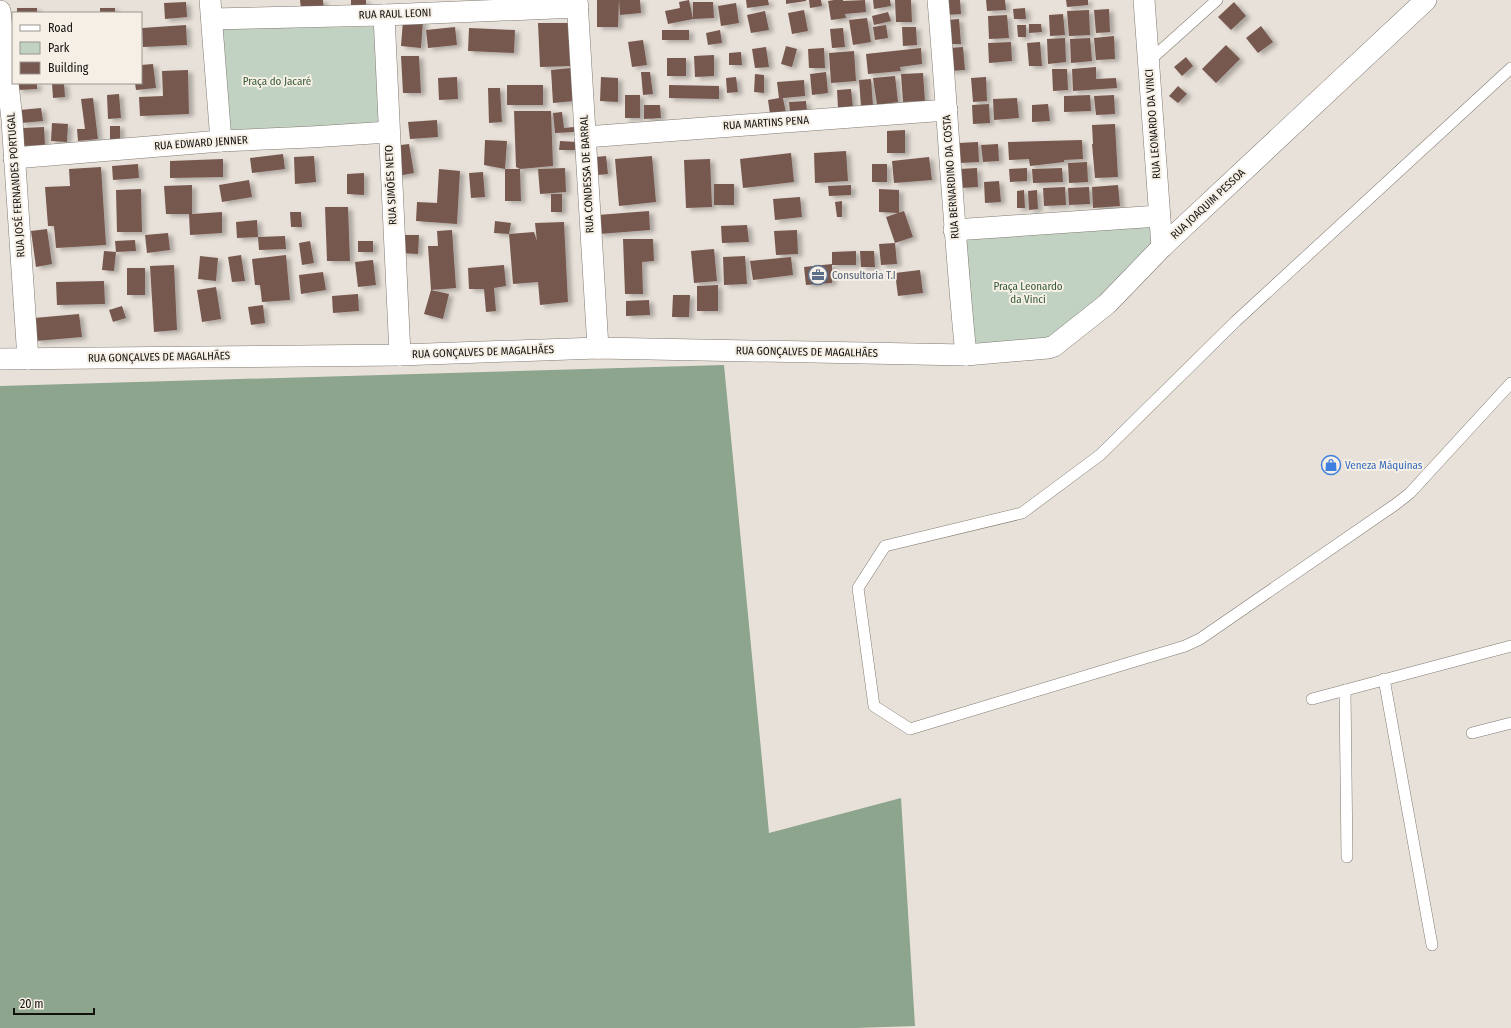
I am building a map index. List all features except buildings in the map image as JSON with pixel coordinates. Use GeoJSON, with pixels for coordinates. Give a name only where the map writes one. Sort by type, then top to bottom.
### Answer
{"type":"FeatureCollection","features":[{"type":"Feature","properties":{"kind":"street","name":"RUA BERNARDINO DA COSTA"},"geometry":{"type":"LineString","coordinates":[[938,0],[947,110],[954,230],[966,355]]}},
{"type":"Feature","properties":{"kind":"street","name":"RUA LEONARDO DA VINCI"},"geometry":{"type":"LineString","coordinates":[[1144,0],[1162,247]]}},
{"type":"Feature","properties":{"kind":"street","name":"RUA JOAQUIM PESSOA"},"geometry":{"type":"LineString","coordinates":[[966,355],[1048,348],[1054,346],[1107,304],[1162,247],[1426,0]]}},
{"type":"Feature","properties":{"kind":"street","name":"RUA RAUL LEONI"},"geometry":{"type":"LineString","coordinates":[[211,10],[384,15],[578,4]]}},
{"type":"Feature","properties":{"kind":"street","name":"RUA CONDESSA DE BARRAL"},"geometry":{"type":"LineString","coordinates":[[578,4],[598,348]]}},
{"type":"Feature","properties":{"kind":"street"},"geometry":{"type":"LineString","coordinates":[[211,10],[221,141]]}},
{"type":"Feature","properties":{"kind":"street","name":"RUA JOSÉ FERNANDES PORTUGAL"},"geometry":{"type":"LineString","coordinates":[[0,11],[6,121],[14,158],[28,358]]}},
{"type":"Feature","properties":{"kind":"street","name":"RUA SIMÕES NETO"},"geometry":{"type":"LineString","coordinates":[[384,15],[400,354]]}},
{"type":"Feature","properties":{"kind":"street","name":"RUA MARTINS PENA"},"geometry":{"type":"LineString","coordinates":[[585,137],[947,110]]}},
{"type":"Feature","properties":{"kind":"street","name":"RUA EDWARD JENNER"},"geometry":{"type":"LineString","coordinates":[[14,158],[221,141],[389,132]]}},
{"type":"Feature","properties":{"kind":"street"},"geometry":{"type":"LineString","coordinates":[[954,230],[1160,216]]}},
{"type":"Feature","properties":{"kind":"street","name":"RUA GONÇALVES DE MAGALHÃES"},"geometry":{"type":"LineString","coordinates":[[0,359],[400,354],[598,348],[966,355]]}},
{"type":"Feature","properties":{"kind":"lane"},"geometry":{"type":"LineString","coordinates":[[1149,61],[1217,0]]}},
{"type":"Feature","properties":{"kind":"lane"},"geometry":{"type":"LineString","coordinates":[[1511,68],[1236,321],[1100,455],[1022,513],[885,546],[858,588],[874,706],[910,729],[1185,646],[1200,639],[1410,493],[1511,383]]}},
{"type":"Feature","properties":{"kind":"lane"},"geometry":{"type":"LineString","coordinates":[[1312,699],[1511,646]]}},
{"type":"Feature","properties":{"kind":"lane"},"geometry":{"type":"LineString","coordinates":[[1384,680],[1432,945]]}},
{"type":"Feature","properties":{"kind":"lane"},"geometry":{"type":"LineString","coordinates":[[1345,690],[1347,858]]}},
{"type":"Feature","properties":{"kind":"lane"},"geometry":{"type":"LineString","coordinates":[[1472,733],[1511,722]]}},
{"type":"Feature","properties":{"kind":"green space","name":"Praça do Jacaré"},"geometry":{"type":"Polygon","coordinates":[[[374,27],[379,130],[223,136],[222,28],[374,27]]]}},
{"type":"Feature","properties":{"kind":"green space","name":"Praça Leonardo da Vinci"},"geometry":{"type":"Polygon","coordinates":[[[1159,216],[1162,263],[1053,357],[972,354],[953,236],[1159,216]]]}},
{"type":"Feature","properties":{"kind":"green space"},"geometry":{"type":"Polygon","coordinates":[[[724,365],[769,833],[901,798],[915,1026],[855,1028],[0,1028],[0,386],[724,365]]]}},
{"type":"Feature","properties":{"kind":"place","name":"Consultoria T.I"},"geometry":{"type":"Point","coordinates":[818,275]}},
{"type":"Feature","properties":{"kind":"place","name":"Veneza Máquinas"},"geometry":{"type":"Point","coordinates":[1331,465]}}]}
